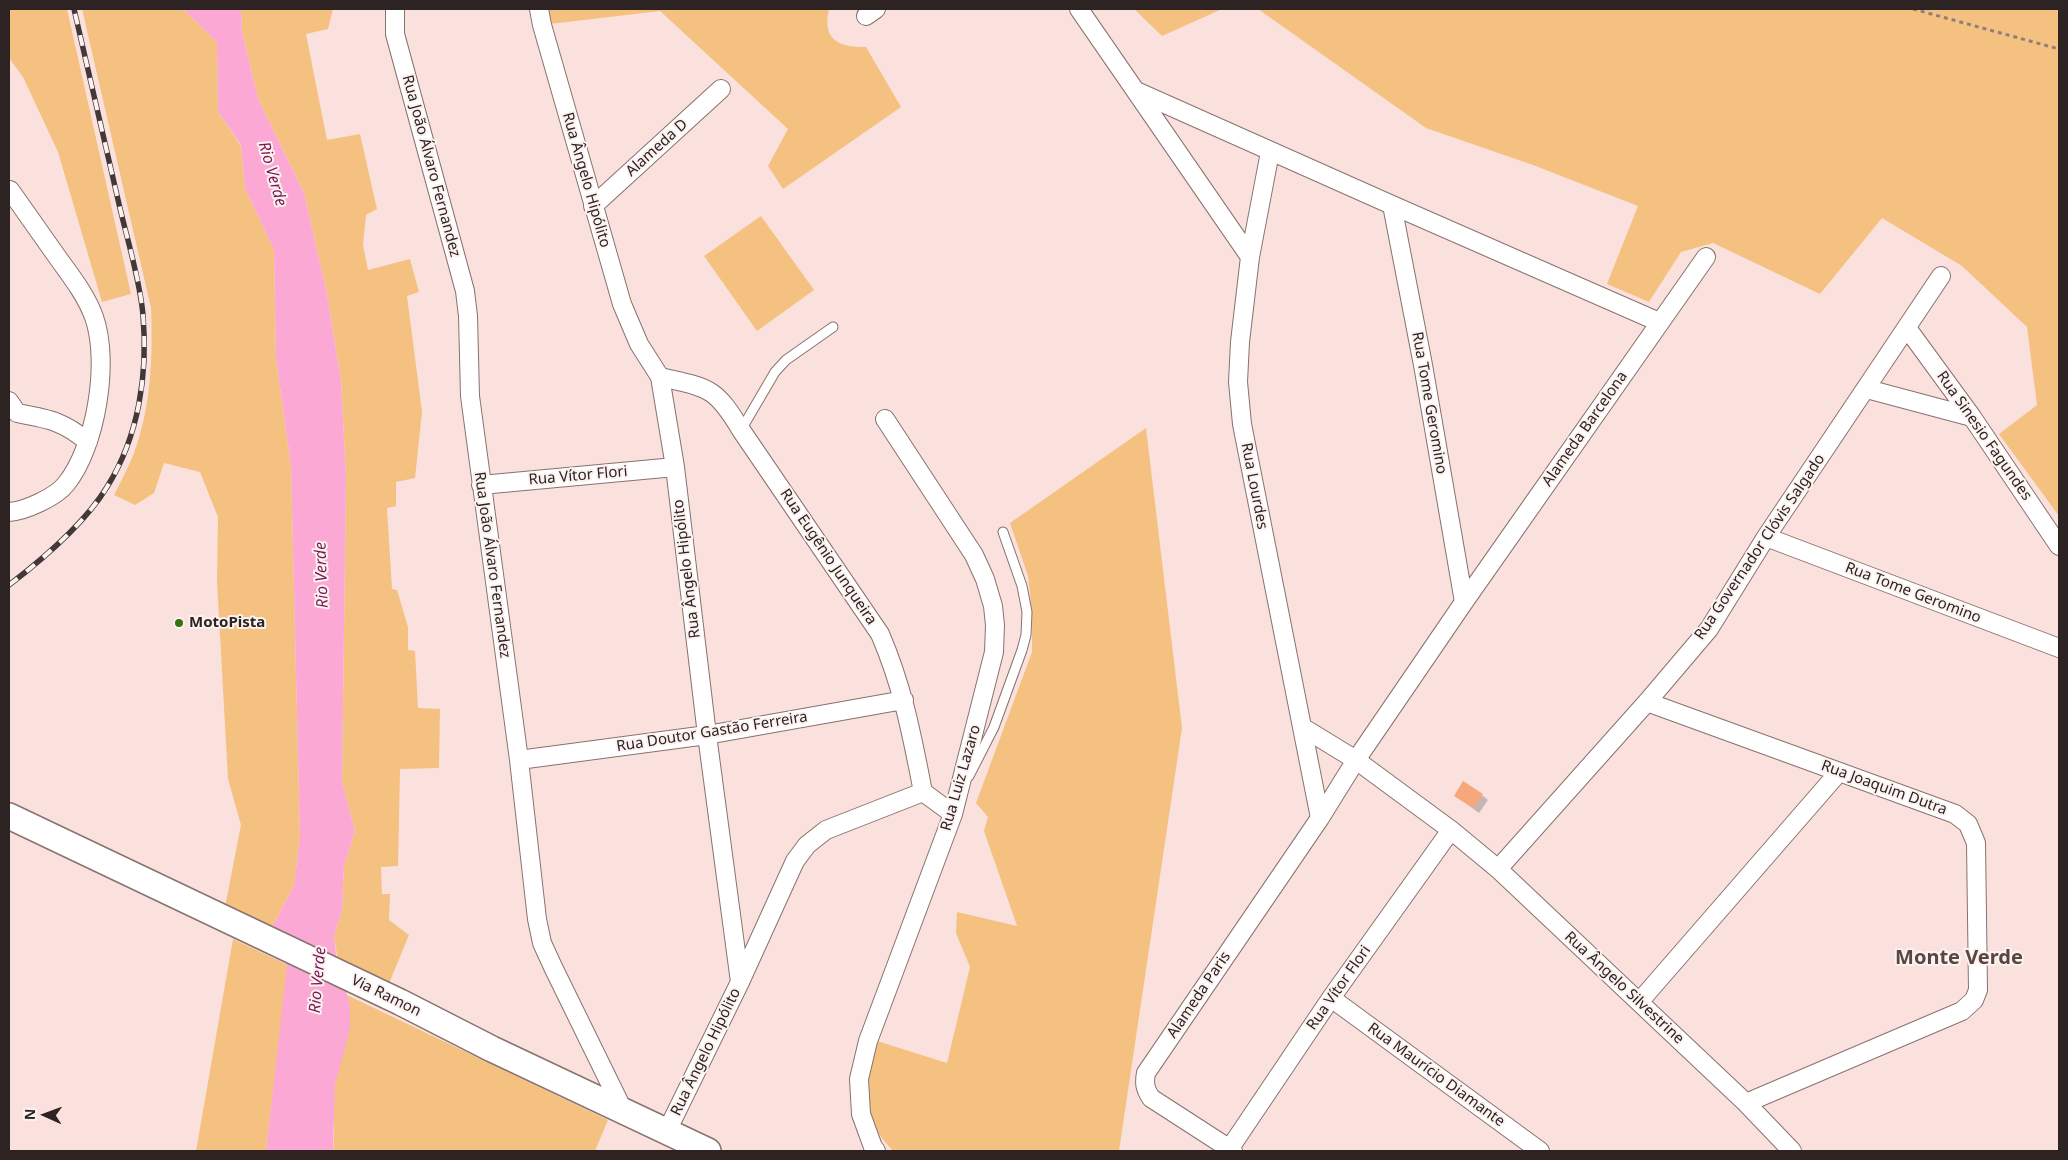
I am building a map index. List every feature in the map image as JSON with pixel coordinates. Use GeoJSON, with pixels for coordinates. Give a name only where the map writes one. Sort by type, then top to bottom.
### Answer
{"type":"FeatureCollection","features":[{"type":"Feature","properties":{"kind":"main road","name":"Via Ramon"},"geometry":{"type":"LineString","coordinates":[[9,816],[708,1151]]}},
{"type":"Feature","properties":{"kind":"street","name":"Rua João Álvaro Fernandez"},"geometry":{"type":"LineString","coordinates":[[394,9],[395,34],[465,291],[468,316],[470,396],[519,760],[537,919],[542,944],[624,1110]]}},
{"type":"Feature","properties":{"kind":"street","name":"Rua Ângelo Hipólito"},"geometry":{"type":"LineString","coordinates":[[539,9],[622,304],[639,344],[660,377],[675,467],[707,735],[740,982],[667,1131]]}},
{"type":"Feature","properties":{"kind":"street"},"geometry":{"type":"LineString","coordinates":[[1079,9],[1250,257]]}},
{"type":"Feature","properties":{"kind":"street","name":"Alameda D"},"geometry":{"type":"LineString","coordinates":[[593,206],[721,89]]}},
{"type":"Feature","properties":{"kind":"street"},"geometry":{"type":"LineString","coordinates":[[1136,90],[1270,152],[1659,322]]}},
{"type":"Feature","properties":{"kind":"street","name":"Rua Lourdes"},"geometry":{"type":"LineString","coordinates":[[1270,152],[1250,257],[1240,342],[1238,382],[1242,424],[1320,818]]}},
{"type":"Feature","properties":{"kind":"street"},"geometry":{"type":"LineString","coordinates":[[9,512],[43,500],[65,486],[77,467],[88,442],[101,379],[101,346],[94,316],[78,285],[10,190]]}},
{"type":"Feature","properties":{"kind":"street","name":"Rua Tome Geromino"},"geometry":{"type":"LineString","coordinates":[[1392,206],[1423,366],[1464,602]]}},
{"type":"Feature","properties":{"kind":"street","name":"Alameda Barcelona"},"geometry":{"type":"LineString","coordinates":[[1356,760],[1464,602],[1706,257]]}},
{"type":"Feature","properties":{"kind":"street","name":"Rua Governador Clóvis Salgado"},"geometry":{"type":"LineString","coordinates":[[1498,869],[1647,702],[1709,628],[1766,537],[1941,276]]}},
{"type":"Feature","properties":{"kind":"street","name":"Rua Sinesio Fagundes"},"geometry":{"type":"LineString","coordinates":[[1907,328],[1972,418],[2059,546]]}},
{"type":"Feature","properties":{"kind":"street","name":"Rua Eugênio Junqueira"},"geometry":{"type":"LineString","coordinates":[[660,377],[701,386],[713,392],[728,408],[880,634],[894,665],[904,700],[924,792]]}},
{"type":"Feature","properties":{"kind":"street"},"geometry":{"type":"LineString","coordinates":[[1867,389],[1972,418]]}},
{"type":"Feature","properties":{"kind":"street"},"geometry":{"type":"LineString","coordinates":[[11,410],[58,422],[71,428],[88,442]]}},
{"type":"Feature","properties":{"kind":"street","name":"Rua Luiz Lazaro"},"geometry":{"type":"LineString","coordinates":[[876,1151],[861,1114],[859,1079],[868,1041],[960,791],[994,652],[995,625],[993,606],[985,579],[974,555],[885,419]]}},
{"type":"Feature","properties":{"kind":"street","name":"Rua Vítor Flori"},"geometry":{"type":"LineString","coordinates":[[481,485],[675,467]]}},
{"type":"Feature","properties":{"kind":"street","name":"Rua Tome Geromino"},"geometry":{"type":"LineString","coordinates":[[1766,537],[2059,648]]}},
{"type":"Feature","properties":{"kind":"street","name":"Rua Doutor Gastão Ferreira"},"geometry":{"type":"LineString","coordinates":[[519,760],[707,735],[904,700]]}},
{"type":"Feature","properties":{"kind":"street","name":"Rua Joaquim Dutra"},"geometry":{"type":"LineString","coordinates":[[1647,702],[1955,814],[1968,824],[1976,843],[1978,990],[1974,1000],[1962,1011],[1746,1104]]}},
{"type":"Feature","properties":{"kind":"street","name":"Rua Ângelo Silvestrine"},"geometry":{"type":"LineString","coordinates":[[1302,727],[1356,760],[1451,830],[1498,869],[1640,1001],[1792,1151]]}},
{"type":"Feature","properties":{"kind":"street","name":"Alameda Paris"},"geometry":{"type":"LineString","coordinates":[[1231,1149],[1151,1098],[1146,1091],[1144,1083],[1146,1073],[1320,818],[1356,760]]}},
{"type":"Feature","properties":{"kind":"street"},"geometry":{"type":"LineString","coordinates":[[1640,1001],[1839,772]]}},
{"type":"Feature","properties":{"kind":"street"},"geometry":{"type":"LineString","coordinates":[[740,982],[795,861],[807,845],[826,830],[924,792],[953,814]]}},
{"type":"Feature","properties":{"kind":"street","name":"Rua Vítor Flori"},"geometry":{"type":"LineString","coordinates":[[1231,1149],[1331,998],[1451,830]]}},
{"type":"Feature","properties":{"kind":"street","name":"Rua Maurício Diamante"},"geometry":{"type":"LineString","coordinates":[[1331,998],[1540,1151]]}},
{"type":"Feature","properties":{"kind":"lane"},"geometry":{"type":"LineString","coordinates":[[741,430],[775,372],[786,360],[834,327]]}},
{"type":"Feature","properties":{"kind":"lane"},"geometry":{"type":"LineString","coordinates":[[960,791],[994,727],[1026,635],[1026,612],[1022,586],[1003,532]]}},
{"type":"Feature","properties":{"kind":"path"},"geometry":{"type":"LineString","coordinates":[[1913,9],[2059,49]]}},
{"type":"Feature","properties":{"kind":"shaded area"},"geometry":{"type":"Polygon","coordinates":[[[9,9],[67,9],[131,294],[102,302],[58,152],[23,77],[9,58],[9,9]]]}},
{"type":"Feature","properties":{"kind":"shaded area"},"geometry":{"type":"Polygon","coordinates":[[[82,9],[183,9],[217,42],[218,112],[241,146],[245,188],[274,250],[276,359],[291,466],[300,837],[294,885],[271,929],[225,907],[241,825],[228,779],[217,581],[218,517],[200,472],[164,463],[154,493],[135,505],[114,495],[134,453],[144,418],[150,382],[151,308],[82,9]]]}},
{"type":"Feature","properties":{"kind":"shaded area"},"geometry":{"type":"Polygon","coordinates":[[[241,9],[333,9],[328,29],[306,34],[327,140],[360,134],[377,209],[366,215],[363,245],[368,270],[410,259],[419,292],[407,296],[422,412],[415,478],[396,482],[396,506],[387,508],[392,589],[397,590],[408,627],[408,650],[415,651],[418,708],[440,709],[439,768],[400,769],[398,866],[381,867],[382,894],[390,894],[389,920],[409,935],[388,986],[338,962],[334,936],[342,909],[344,866],[355,831],[342,782],[346,476],[341,381],[327,294],[304,193],[258,99],[242,32],[241,9]]]}},
{"type":"Feature","properties":{"kind":"shaded area"},"geometry":{"type":"Polygon","coordinates":[[[546,9],[829,9],[827,20],[830,35],[840,43],[856,47],[866,47],[901,107],[783,189],[768,166],[788,129],[660,11],[550,24],[546,9]]]}},
{"type":"Feature","properties":{"kind":"shaded area"},"geometry":{"type":"Polygon","coordinates":[[[1134,9],[1222,9],[1162,36],[1134,9]]]}},
{"type":"Feature","properties":{"kind":"shaded area"},"geometry":{"type":"Polygon","coordinates":[[[1258,9],[2059,9],[2059,516],[1999,434],[2037,405],[2027,327],[1962,266],[1882,218],[1820,294],[1713,243],[1681,252],[1649,302],[1607,284],[1638,206],[1533,165],[1426,128],[1258,9]]]}},
{"type":"Feature","properties":{"kind":"shaded area"},"geometry":{"type":"Polygon","coordinates":[[[761,216],[814,290],[757,331],[704,256],[761,216]]]}},
{"type":"Feature","properties":{"kind":"shaded area"},"geometry":{"type":"Polygon","coordinates":[[[1146,428],[1182,728],[1119,1151],[893,1151],[876,1129],[869,1107],[869,1074],[877,1041],[947,1063],[970,967],[956,933],[957,912],[1017,926],[984,831],[988,817],[976,803],[1032,652],[1032,613],[1028,576],[1010,523],[1146,428]]]}},
{"type":"Feature","properties":{"kind":"shaded area"},"geometry":{"type":"Polygon","coordinates":[[[233,939],[288,965],[266,1151],[196,1151],[233,939]]]}},
{"type":"Feature","properties":{"kind":"shaded area"},"geometry":{"type":"Polygon","coordinates":[[[347,995],[608,1120],[595,1151],[333,1151],[335,1086],[346,1041],[349,1019],[347,995]]]}},
{"type":"Feature","properties":{"kind":"water","name":"Rio Verde"},"geometry":{"type":"Polygon","coordinates":[[[183,9],[241,9],[242,32],[258,99],[304,193],[327,294],[341,381],[346,476],[342,782],[355,831],[344,866],[342,909],[334,936],[336,954],[350,1006],[350,1029],[335,1085],[333,1151],[266,1151],[287,965],[271,929],[294,885],[300,837],[291,466],[276,359],[274,250],[245,188],[241,145],[218,112],[217,42],[183,9]]]}},
{"type":"Feature","properties":{"kind":"building"},"geometry":{"type":"Polygon","coordinates":[[[1463,781],[1483,794],[1473,808],[1454,796],[1463,781]]]}},
{"type":"Feature","properties":{"kind":"railway"},"geometry":{"type":"LineString","coordinates":[[9,585],[36,564],[75,527],[107,487],[127,447],[134,426],[142,382],[144,337],[139,288],[74,9]]}},
{"type":"Feature","properties":{"kind":"place","name":"MotoPista"},"geometry":{"type":"Point","coordinates":[179,623]}},
{"type":"Feature","properties":{"kind":"district","name":"Monte Verde"},"geometry":{"type":"Point","coordinates":[1959,958]}}]}
